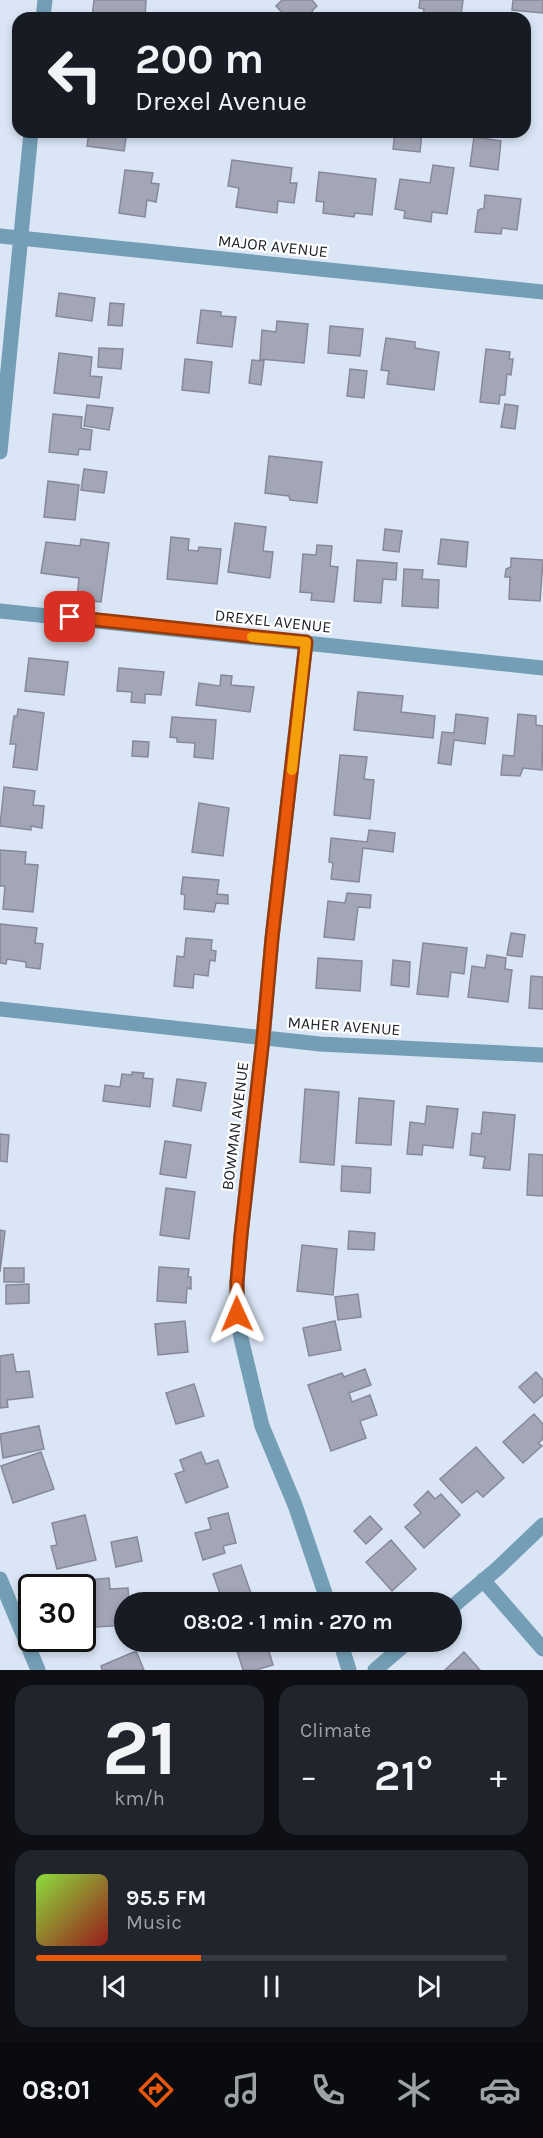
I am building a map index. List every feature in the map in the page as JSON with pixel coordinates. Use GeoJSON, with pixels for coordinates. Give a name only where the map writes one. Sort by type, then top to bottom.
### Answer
{"type":"FeatureCollection","features":[{"type":"Feature","properties":{"kind":"street"},"geometry":{"type":"LineString","coordinates":[[0,452],[30,138]]}},
{"type":"Feature","properties":{"kind":"street","name":"MAJOR AVENUE"},"geometry":{"type":"LineString","coordinates":[[0,236],[543,291]]}},
{"type":"Feature","properties":{"kind":"street","name":"DREXEL AVENUE"},"geometry":{"type":"LineString","coordinates":[[0,610],[543,668]]}},
{"type":"Feature","properties":{"kind":"street","name":"BOWMAN AVENUE"},"geometry":{"type":"LineString","coordinates":[[306,642],[241,1235],[237,1314],[262,1426],[295,1504],[325,1592]]}},
{"type":"Feature","properties":{"kind":"street","name":"MAHER AVENUE"},"geometry":{"type":"LineString","coordinates":[[0,1009],[320,1044],[543,1055]]}},
{"type":"Feature","properties":{"kind":"street"},"geometry":{"type":"LineString","coordinates":[[462,1598],[543,1525]]}},
{"type":"Feature","properties":{"kind":"street"},"geometry":{"type":"LineString","coordinates":[[0,1579],[39,1670]]}},
{"type":"Feature","properties":{"kind":"street"},"geometry":{"type":"LineString","coordinates":[[483,1580],[543,1649]]}},
{"type":"Feature","properties":{"kind":"street"},"geometry":{"type":"LineString","coordinates":[[343,1652],[348,1670]]}},
{"type":"Feature","properties":{"kind":"street"},"geometry":{"type":"LineString","coordinates":[[375,1670],[396,1652]]}},
{"type":"Feature","properties":{"kind":"building"},"geometry":{"type":"Polygon","coordinates":[[[94,0],[146,0],[145,12],[93,12],[94,0]]]}},
{"type":"Feature","properties":{"kind":"building"},"geometry":{"type":"Polygon","coordinates":[[[282,0],[312,0],[317,6],[313,12],[282,12],[276,6],[282,0]]]}},
{"type":"Feature","properties":{"kind":"building"},"geometry":{"type":"Polygon","coordinates":[[[420,0],[463,0],[462,12],[424,12],[424,9],[419,8],[420,0]]]}},
{"type":"Feature","properties":{"kind":"building"},"geometry":{"type":"Polygon","coordinates":[[[513,0],[543,0],[543,13],[512,10],[513,0]]]}},
{"type":"Feature","properties":{"kind":"building"},"geometry":{"type":"Polygon","coordinates":[[[88,138],[126,138],[124,151],[87,146],[88,138]]]}},
{"type":"Feature","properties":{"kind":"building"},"geometry":{"type":"Polygon","coordinates":[[[394,138],[421,138],[420,152],[393,149],[394,138]]]}},
{"type":"Feature","properties":{"kind":"building"},"geometry":{"type":"Polygon","coordinates":[[[474,138],[501,141],[498,170],[470,166],[474,138]]]}},
{"type":"Feature","properties":{"kind":"building"},"geometry":{"type":"Polygon","coordinates":[[[232,160],[292,168],[290,183],[297,183],[294,203],[278,201],[277,213],[236,207],[239,188],[228,186],[232,160]]]}},
{"type":"Feature","properties":{"kind":"building"},"geometry":{"type":"Polygon","coordinates":[[[433,165],[454,168],[447,214],[432,212],[431,222],[404,218],[405,211],[395,209],[400,179],[430,183],[433,165]]]}},
{"type":"Feature","properties":{"kind":"building"},"geometry":{"type":"Polygon","coordinates":[[[125,170],[153,173],[151,183],[159,184],[156,202],[147,200],[145,217],[119,213],[125,170]]]}},
{"type":"Feature","properties":{"kind":"building"},"geometry":{"type":"Polygon","coordinates":[[[319,172],[376,179],[372,215],[355,213],[354,217],[323,213],[324,202],[316,201],[319,172]]]}},
{"type":"Feature","properties":{"kind":"building"},"geometry":{"type":"Polygon","coordinates":[[[485,195],[521,199],[517,230],[502,228],[501,234],[475,232],[478,210],[484,208],[485,195]]]}},
{"type":"Feature","properties":{"kind":"building"},"geometry":{"type":"Polygon","coordinates":[[[59,293],[95,298],[92,321],[56,316],[59,293]]]}},
{"type":"Feature","properties":{"kind":"building"},"geometry":{"type":"Polygon","coordinates":[[[110,303],[124,304],[122,326],[108,325],[110,303]]]}},
{"type":"Feature","properties":{"kind":"building"},"geometry":{"type":"Polygon","coordinates":[[[201,310],[221,312],[221,316],[236,317],[232,347],[197,343],[201,310]]]}},
{"type":"Feature","properties":{"kind":"building"},"geometry":{"type":"Polygon","coordinates":[[[277,321],[308,324],[304,363],[260,359],[262,330],[276,332],[277,321]]]}},
{"type":"Feature","properties":{"kind":"building"},"geometry":{"type":"Polygon","coordinates":[[[330,326],[363,329],[360,356],[328,353],[330,326]]]}},
{"type":"Feature","properties":{"kind":"building"},"geometry":{"type":"Polygon","coordinates":[[[386,338],[415,342],[415,348],[439,352],[434,390],[387,384],[389,371],[381,370],[386,338]]]}},
{"type":"Feature","properties":{"kind":"building"},"geometry":{"type":"Polygon","coordinates":[[[99,348],[123,349],[121,369],[98,367],[99,348]]]}},
{"type":"Feature","properties":{"kind":"building"},"geometry":{"type":"Polygon","coordinates":[[[486,349],[510,352],[509,359],[513,359],[511,375],[507,374],[505,395],[500,395],[499,404],[480,402],[486,349]]]}},
{"type":"Feature","properties":{"kind":"building"},"geometry":{"type":"Polygon","coordinates":[[[59,353],[92,357],[90,376],[102,377],[99,398],[54,393],[59,353]]]}},
{"type":"Feature","properties":{"kind":"building"},"geometry":{"type":"Polygon","coordinates":[[[185,359],[212,362],[209,393],[182,390],[185,359]]]}},
{"type":"Feature","properties":{"kind":"building"},"geometry":{"type":"Polygon","coordinates":[[[252,360],[264,361],[261,385],[249,383],[252,360]]]}},
{"type":"Feature","properties":{"kind":"building"},"geometry":{"type":"Polygon","coordinates":[[[350,369],[367,371],[364,398],[347,396],[350,369]]]}},
{"type":"Feature","properties":{"kind":"building"},"geometry":{"type":"Polygon","coordinates":[[[505,404],[518,406],[515,429],[501,427],[505,404]]]}},
{"type":"Feature","properties":{"kind":"building"},"geometry":{"type":"Polygon","coordinates":[[[87,405],[113,408],[109,430],[84,426],[87,405]]]}},
{"type":"Feature","properties":{"kind":"building"},"geometry":{"type":"Polygon","coordinates":[[[53,414],[82,417],[81,428],[92,430],[90,450],[79,449],[78,455],[49,452],[53,414]]]}},
{"type":"Feature","properties":{"kind":"building"},"geometry":{"type":"Polygon","coordinates":[[[269,456],[322,462],[317,503],[290,500],[289,496],[265,493],[269,456]]]}},
{"type":"Feature","properties":{"kind":"building"},"geometry":{"type":"Polygon","coordinates":[[[84,469],[107,472],[104,493],[81,490],[84,469]]]}},
{"type":"Feature","properties":{"kind":"building"},"geometry":{"type":"Polygon","coordinates":[[[48,481],[79,485],[75,520],[44,517],[48,481]]]}},
{"type":"Feature","properties":{"kind":"building"},"geometry":{"type":"Polygon","coordinates":[[[235,523],[266,527],[263,551],[273,552],[270,578],[228,572],[235,523]]]}},
{"type":"Feature","properties":{"kind":"building"},"geometry":{"type":"Polygon","coordinates":[[[385,529],[402,531],[399,552],[383,550],[385,529]]]}},
{"type":"Feature","properties":{"kind":"building"},"geometry":{"type":"Polygon","coordinates":[[[171,537],[189,539],[188,550],[198,551],[199,547],[221,549],[217,584],[167,579],[171,537]]]}},
{"type":"Feature","properties":{"kind":"building"},"geometry":{"type":"Polygon","coordinates":[[[81,539],[109,543],[101,602],[77,599],[79,578],[41,573],[46,542],[80,546],[81,539]]]}},
{"type":"Feature","properties":{"kind":"building"},"geometry":{"type":"Polygon","coordinates":[[[441,539],[468,542],[466,567],[438,564],[441,539]]]}},
{"type":"Feature","properties":{"kind":"building"},"geometry":{"type":"Polygon","coordinates":[[[317,545],[332,546],[330,566],[338,567],[334,602],[311,600],[312,593],[300,592],[303,554],[316,555],[317,545]]]}},
{"type":"Feature","properties":{"kind":"building"},"geometry":{"type":"Polygon","coordinates":[[[511,558],[543,560],[540,601],[509,599],[510,577],[505,577],[506,569],[511,567],[511,558]]]}},
{"type":"Feature","properties":{"kind":"building"},"geometry":{"type":"Polygon","coordinates":[[[357,560],[397,563],[396,580],[383,579],[381,603],[354,601],[357,560]]]}},
{"type":"Feature","properties":{"kind":"building"},"geometry":{"type":"Polygon","coordinates":[[[404,569],[423,570],[422,579],[439,580],[438,608],[402,606],[404,569]]]}},
{"type":"Feature","properties":{"kind":"building"},"geometry":{"type":"Polygon","coordinates":[[[29,658],[68,662],[64,695],[25,691],[29,658]]]}},
{"type":"Feature","properties":{"kind":"building"},"geometry":{"type":"Polygon","coordinates":[[[119,668],[164,672],[161,695],[145,694],[145,703],[131,702],[132,692],[117,691],[119,668]]]}},
{"type":"Feature","properties":{"kind":"building"},"geometry":{"type":"Polygon","coordinates":[[[221,675],[232,676],[231,685],[254,687],[250,712],[196,705],[199,683],[220,686],[221,675]]]}},
{"type":"Feature","properties":{"kind":"building"},"geometry":{"type":"Polygon","coordinates":[[[358,692],[403,696],[401,712],[435,716],[433,738],[354,730],[358,692]]]}},
{"type":"Feature","properties":{"kind":"building"},"geometry":{"type":"Polygon","coordinates":[[[18,709],[44,713],[37,770],[13,767],[16,744],[10,744],[14,716],[17,716],[18,709]]]}},
{"type":"Feature","properties":{"kind":"building"},"geometry":{"type":"Polygon","coordinates":[[[456,714],[488,718],[485,744],[454,740],[451,765],[438,763],[442,732],[454,733],[456,714]]]}},
{"type":"Feature","properties":{"kind":"building"},"geometry":{"type":"Polygon","coordinates":[[[518,714],[536,716],[536,725],[543,726],[542,770],[523,768],[520,776],[501,775],[503,755],[514,756],[518,714]]]}},
{"type":"Feature","properties":{"kind":"building"},"geometry":{"type":"Polygon","coordinates":[[[172,717],[216,720],[213,759],[194,757],[195,743],[177,742],[177,738],[170,737],[172,717]]]}},
{"type":"Feature","properties":{"kind":"building"},"geometry":{"type":"Polygon","coordinates":[[[133,741],[149,742],[148,757],[132,756],[133,741]]]}},
{"type":"Feature","properties":{"kind":"building"},"geometry":{"type":"Polygon","coordinates":[[[340,755],[367,757],[364,779],[374,780],[370,819],[334,815],[340,755]]]}},
{"type":"Feature","properties":{"kind":"building"},"geometry":{"type":"Polygon","coordinates":[[[4,787],[35,791],[33,805],[44,806],[42,828],[31,826],[31,830],[0,826],[4,787]]]}},
{"type":"Feature","properties":{"kind":"building"},"geometry":{"type":"Polygon","coordinates":[[[199,803],[229,808],[223,856],[192,852],[199,803]]]}},
{"type":"Feature","properties":{"kind":"building"},"geometry":{"type":"Polygon","coordinates":[[[369,830],[395,833],[393,852],[363,848],[359,882],[331,879],[333,863],[329,862],[331,838],[367,842],[369,830]]]}},
{"type":"Feature","properties":{"kind":"building"},"geometry":{"type":"Polygon","coordinates":[[[0,850],[26,852],[25,864],[38,865],[33,912],[3,909],[5,886],[0,886],[0,850]]]}},
{"type":"Feature","properties":{"kind":"building"},"geometry":{"type":"Polygon","coordinates":[[[183,877],[219,880],[217,894],[228,895],[228,904],[216,903],[214,912],[184,909],[185,895],[181,894],[183,877]]]}},
{"type":"Feature","properties":{"kind":"building"},"geometry":{"type":"Polygon","coordinates":[[[347,893],[371,895],[370,908],[358,907],[354,940],[324,937],[328,901],[345,903],[347,893]]]}},
{"type":"Feature","properties":{"kind":"building"},"geometry":{"type":"Polygon","coordinates":[[[0,924],[37,928],[35,943],[43,944],[40,969],[26,967],[26,962],[7,959],[6,964],[0,963],[0,924]]]}},
{"type":"Feature","properties":{"kind":"building"},"geometry":{"type":"Polygon","coordinates":[[[511,933],[525,935],[522,957],[507,955],[511,933]]]}},
{"type":"Feature","properties":{"kind":"building"},"geometry":{"type":"Polygon","coordinates":[[[186,938],[212,940],[211,950],[216,951],[215,961],[210,960],[208,976],[194,974],[193,988],[174,986],[177,956],[184,957],[186,938]]]}},
{"type":"Feature","properties":{"kind":"building"},"geometry":{"type":"Polygon","coordinates":[[[423,943],[467,948],[464,974],[451,972],[448,997],[417,994],[423,943]]]}},
{"type":"Feature","properties":{"kind":"building"},"geometry":{"type":"Polygon","coordinates":[[[487,955],[506,958],[505,969],[512,970],[508,1002],[468,997],[472,966],[485,968],[487,955]]]}},
{"type":"Feature","properties":{"kind":"building"},"geometry":{"type":"Polygon","coordinates":[[[318,958],[362,961],[360,991],[316,988],[318,958]]]}},
{"type":"Feature","properties":{"kind":"building"},"geometry":{"type":"Polygon","coordinates":[[[393,960],[410,962],[409,987],[391,985],[393,960]]]}},
{"type":"Feature","properties":{"kind":"building"},"geometry":{"type":"Polygon","coordinates":[[[531,976],[543,977],[543,1009],[529,1008],[531,976]]]}},
{"type":"Feature","properties":{"kind":"building"},"geometry":{"type":"Polygon","coordinates":[[[132,1072],[144,1073],[143,1078],[153,1079],[150,1107],[103,1101],[105,1085],[120,1087],[122,1074],[132,1075],[132,1072]]]}},
{"type":"Feature","properties":{"kind":"building"},"geometry":{"type":"Polygon","coordinates":[[[177,1079],[206,1083],[201,1111],[173,1106],[177,1079]]]}},
{"type":"Feature","properties":{"kind":"building"},"geometry":{"type":"Polygon","coordinates":[[[305,1089],[339,1092],[334,1165],[300,1162],[305,1089]]]}},
{"type":"Feature","properties":{"kind":"building"},"geometry":{"type":"Polygon","coordinates":[[[359,1098],[394,1101],[391,1145],[356,1143],[359,1098]]]}},
{"type":"Feature","properties":{"kind":"building"},"geometry":{"type":"Polygon","coordinates":[[[427,1106],[458,1109],[453,1148],[423,1145],[422,1155],[407,1154],[410,1122],[425,1124],[427,1106]]]}},
{"type":"Feature","properties":{"kind":"building"},"geometry":{"type":"Polygon","coordinates":[[[483,1112],[515,1115],[510,1170],[483,1168],[485,1157],[470,1155],[472,1133],[481,1134],[483,1112]]]}},
{"type":"Feature","properties":{"kind":"building"},"geometry":{"type":"Polygon","coordinates":[[[0,1134],[9,1135],[7,1162],[0,1161],[0,1134]]]}},
{"type":"Feature","properties":{"kind":"building"},"geometry":{"type":"Polygon","coordinates":[[[165,1141],[191,1145],[186,1178],[160,1174],[165,1141]]]}},
{"type":"Feature","properties":{"kind":"building"},"geometry":{"type":"Polygon","coordinates":[[[529,1154],[543,1155],[543,1196],[527,1195],[529,1154]]]}},
{"type":"Feature","properties":{"kind":"building"},"geometry":{"type":"Polygon","coordinates":[[[342,1166],[371,1168],[370,1193],[341,1191],[342,1166]]]}},
{"type":"Feature","properties":{"kind":"building"},"geometry":{"type":"Polygon","coordinates":[[[166,1188],[195,1192],[189,1239],[160,1235],[166,1188]]]}},
{"type":"Feature","properties":{"kind":"building"},"geometry":{"type":"Polygon","coordinates":[[[0,1230],[5,1231],[0,1272],[0,1230]]]}},
{"type":"Feature","properties":{"kind":"building"},"geometry":{"type":"Polygon","coordinates":[[[349,1231],[375,1233],[374,1250],[348,1249],[349,1231]]]}},
{"type":"Feature","properties":{"kind":"building"},"geometry":{"type":"Polygon","coordinates":[[[302,1245],[337,1249],[333,1295],[297,1291],[302,1245]]]}},
{"type":"Feature","properties":{"kind":"building"},"geometry":{"type":"Polygon","coordinates":[[[159,1267],[189,1269],[191,1289],[187,1288],[186,1303],[157,1301],[159,1267]]]}},
{"type":"Feature","properties":{"kind":"building"},"geometry":{"type":"Polygon","coordinates":[[[4,1268],[24,1268],[24,1282],[4,1282],[4,1268]]]}},
{"type":"Feature","properties":{"kind":"building"},"geometry":{"type":"Polygon","coordinates":[[[29,1284],[29,1303],[6,1304],[6,1285],[29,1284]]]}},
{"type":"Feature","properties":{"kind":"building"},"geometry":{"type":"Polygon","coordinates":[[[358,1294],[361,1317],[338,1320],[335,1297],[358,1294]]]}},
{"type":"Feature","properties":{"kind":"building"},"geometry":{"type":"Polygon","coordinates":[[[185,1321],[188,1352],[158,1355],[155,1324],[185,1321]]]}},
{"type":"Feature","properties":{"kind":"building"},"geometry":{"type":"Polygon","coordinates":[[[335,1321],[341,1350],[309,1356],[303,1328],[335,1321]]]}},
{"type":"Feature","properties":{"kind":"building"},"geometry":{"type":"Polygon","coordinates":[[[13,1354],[16,1372],[29,1371],[33,1397],[7,1400],[8,1407],[0,1408],[0,1356],[13,1354]]]}},
{"type":"Feature","properties":{"kind":"building"},"geometry":{"type":"Polygon","coordinates":[[[365,1369],[371,1385],[349,1393],[352,1402],[370,1395],[377,1415],[360,1421],[366,1438],[331,1451],[308,1385],[342,1373],[344,1377],[365,1369]]]}},
{"type":"Feature","properties":{"kind":"building"},"geometry":{"type":"Polygon","coordinates":[[[536,1372],[543,1380],[543,1395],[534,1403],[519,1387],[536,1372]]]}},
{"type":"Feature","properties":{"kind":"building"},"geometry":{"type":"Polygon","coordinates":[[[194,1384],[204,1416],[176,1424],[166,1393],[194,1384]]]}},
{"type":"Feature","properties":{"kind":"building"},"geometry":{"type":"Polygon","coordinates":[[[534,1414],[543,1424],[543,1439],[538,1443],[542,1446],[523,1463],[503,1442],[534,1414]]]}},
{"type":"Feature","properties":{"kind":"building"},"geometry":{"type":"Polygon","coordinates":[[[39,1426],[44,1449],[3,1458],[0,1434],[39,1426]]]}},
{"type":"Feature","properties":{"kind":"building"},"geometry":{"type":"Polygon","coordinates":[[[476,1447],[504,1478],[483,1497],[477,1491],[462,1503],[440,1479],[476,1447]]]}},
{"type":"Feature","properties":{"kind":"building"},"geometry":{"type":"Polygon","coordinates":[[[41,1452],[54,1489],[13,1503],[1,1466],[41,1452]]]}},
{"type":"Feature","properties":{"kind":"building"},"geometry":{"type":"Polygon","coordinates":[[[201,1452],[206,1464],[218,1460],[228,1487],[186,1503],[175,1474],[184,1471],[180,1460],[201,1452]]]}},
{"type":"Feature","properties":{"kind":"building"},"geometry":{"type":"Polygon","coordinates":[[[428,1491],[435,1499],[441,1494],[460,1515],[424,1548],[405,1527],[421,1513],[414,1505],[428,1491]]]}},
{"type":"Feature","properties":{"kind":"building"},"geometry":{"type":"Polygon","coordinates":[[[228,1513],[236,1543],[223,1546],[225,1553],[203,1560],[195,1533],[211,1529],[208,1518],[228,1513]]]}},
{"type":"Feature","properties":{"kind":"building"},"geometry":{"type":"Polygon","coordinates":[[[85,1515],[96,1560],[57,1569],[51,1546],[57,1545],[52,1523],[85,1515]]]}},
{"type":"Feature","properties":{"kind":"building"},"geometry":{"type":"Polygon","coordinates":[[[370,1516],[382,1529],[366,1544],[354,1531],[370,1516]]]}},
{"type":"Feature","properties":{"kind":"building"},"geometry":{"type":"Polygon","coordinates":[[[137,1537],[142,1561],[116,1567],[111,1542],[137,1537]]]}},
{"type":"Feature","properties":{"kind":"building"},"geometry":{"type":"Polygon","coordinates":[[[391,1540],[416,1569],[392,1591],[366,1562],[391,1540]]]}},
{"type":"Feature","properties":{"kind":"building"},"geometry":{"type":"Polygon","coordinates":[[[241,1565],[251,1592],[219,1592],[213,1574],[241,1565]]]}},
{"type":"Feature","properties":{"kind":"building"},"geometry":{"type":"Polygon","coordinates":[[[109,1578],[110,1589],[128,1588],[128,1592],[114,1592],[114,1626],[96,1627],[96,1579],[109,1578]]]}},
{"type":"Feature","properties":{"kind":"building"},"geometry":{"type":"Polygon","coordinates":[[[136,1652],[144,1670],[102,1670],[101,1666],[136,1652]]]}},
{"type":"Feature","properties":{"kind":"building"},"geometry":{"type":"Polygon","coordinates":[[[237,1652],[269,1652],[273,1665],[256,1670],[243,1670],[237,1652]]]}},
{"type":"Feature","properties":{"kind":"building"},"geometry":{"type":"Polygon","coordinates":[[[464,1652],[480,1670],[445,1670],[464,1652]]]}},
{"type":"Feature","properties":{"kind":"slow traffic"},"geometry":{"type":"LineString","coordinates":[[252,637],[306,642],[292,770]]}},
{"type":"Feature","properties":{"kind":"route"},"geometry":{"type":"LineString","coordinates":[[70,617],[306,642],[241,1235],[237,1314]]}}]}
